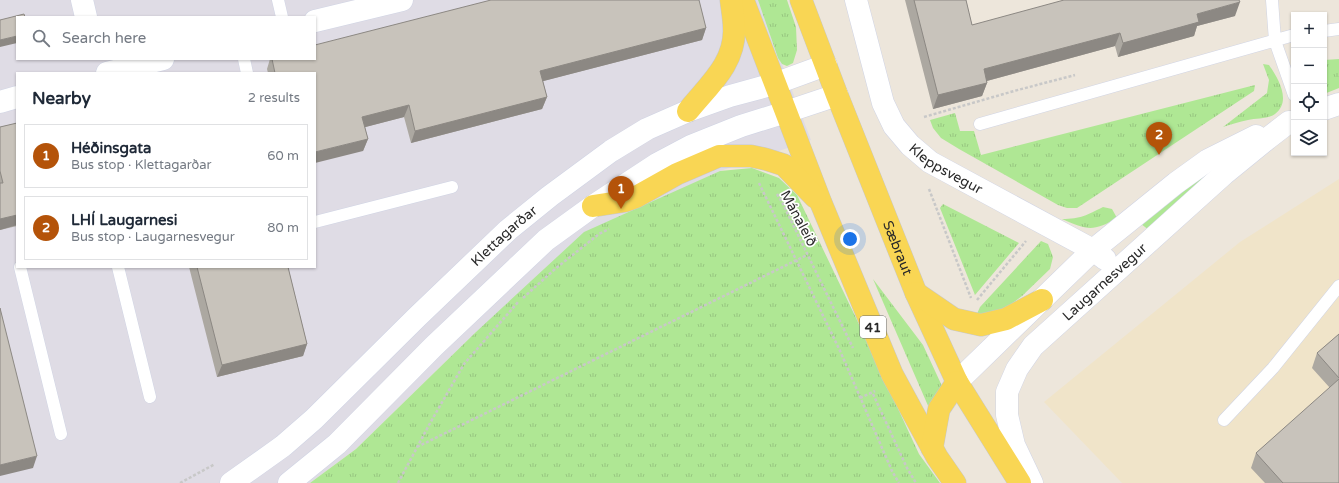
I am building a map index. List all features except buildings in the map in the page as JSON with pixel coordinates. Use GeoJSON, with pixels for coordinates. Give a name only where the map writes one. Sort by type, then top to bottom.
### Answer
{"type":"FeatureCollection","features":[{"type":"Feature","properties":{"kind":"main road"},"geometry":{"type":"LineString","coordinates":[[688,111],[723,70],[730,55],[735,30],[731,0]]}},
{"type":"Feature","properties":{"kind":"main road","name":"41"},"geometry":{"type":"LineString","coordinates":[[743,0],[821,203],[892,374],[932,448],[955,483]]}},
{"type":"Feature","properties":{"kind":"main road","name":"Sæbraut"},"geometry":{"type":"LineString","coordinates":[[801,0],[916,293],[957,382],[1020,483]]}},
{"type":"Feature","properties":{"kind":"main road"},"geometry":{"type":"LineString","coordinates":[[593,206],[625,201],[636,197],[677,174],[719,156],[751,156],[765,158],[784,165],[821,203]]}},
{"type":"Feature","properties":{"kind":"main road"},"geometry":{"type":"LineString","coordinates":[[916,293],[954,319],[980,325],[1006,320],[1042,300]]}},
{"type":"Feature","properties":{"kind":"main road"},"geometry":{"type":"LineString","coordinates":[[932,448],[939,409],[957,382]]}},
{"type":"Feature","properties":{"kind":"street"},"geometry":{"type":"LineString","coordinates":[[82,0],[86,16]]}},
{"type":"Feature","properties":{"kind":"street"},"geometry":{"type":"LineString","coordinates":[[316,22],[402,0]]}},
{"type":"Feature","properties":{"kind":"street","name":"Kleppsvegur"},"geometry":{"type":"LineString","coordinates":[[856,0],[883,103],[894,126],[910,145],[930,162],[1093,250],[1118,270]]}},
{"type":"Feature","properties":{"kind":"street"},"geometry":{"type":"LineString","coordinates":[[96,60],[99,72]]}},
{"type":"Feature","properties":{"kind":"street"},"geometry":{"type":"LineString","coordinates":[[111,72],[159,60]]}},
{"type":"Feature","properties":{"kind":"street","name":"Klettagarðar"},"geometry":{"type":"LineString","coordinates":[[231,483],[283,446],[308,424],[508,230],[550,196],[611,151],[647,129],[688,111],[730,96],[774,84],[826,65]]}},
{"type":"Feature","properties":{"kind":"street"},"geometry":{"type":"LineString","coordinates":[[289,483],[337,444],[434,346],[546,240],[593,206],[657,164],[691,146],[741,126],[837,95]]}},
{"type":"Feature","properties":{"kind":"street"},"geometry":{"type":"LineString","coordinates":[[0,102],[16,97]]}},
{"type":"Feature","properties":{"kind":"street"},"geometry":{"type":"LineString","coordinates":[[1327,108],[1339,104]]}},
{"type":"Feature","properties":{"kind":"street","name":"Laugarnesvegur"},"geometry":{"type":"LineString","coordinates":[[957,382],[1093,250],[1176,183],[1208,160],[1254,137],[1291,121]]}},
{"type":"Feature","properties":{"kind":"street","name":"Laugarnesvegur"},"geometry":{"type":"LineString","coordinates":[[1032,483],[1014,445],[1007,415],[1007,392],[1017,369],[1033,346],[1224,174],[1291,122]]}},
{"type":"Feature","properties":{"kind":"lane"},"geometry":{"type":"LineString","coordinates":[[278,0],[282,16]]}},
{"type":"Feature","properties":{"kind":"lane"},"geometry":{"type":"LineString","coordinates":[[1272,0],[1275,41],[1291,86]]}},
{"type":"Feature","properties":{"kind":"lane"},"geometry":{"type":"LineString","coordinates":[[1327,31],[1339,29]]}},
{"type":"Feature","properties":{"kind":"lane"},"geometry":{"type":"LineString","coordinates":[[980,124],[1291,36]]}},
{"type":"Feature","properties":{"kind":"lane"},"geometry":{"type":"LineString","coordinates":[[244,60],[248,72]]}},
{"type":"Feature","properties":{"kind":"lane"},"geometry":{"type":"LineString","coordinates":[[316,222],[452,187]]}},
{"type":"Feature","properties":{"kind":"lane"},"geometry":{"type":"LineString","coordinates":[[20,268],[61,434]]}},
{"type":"Feature","properties":{"kind":"lane"},"geometry":{"type":"LineString","coordinates":[[118,268],[150,397]]}},
{"type":"Feature","properties":{"kind":"lane"},"geometry":{"type":"LineString","coordinates":[[1224,420],[1273,368],[1339,286]]}},
{"type":"Feature","properties":{"kind":"path","name":"Mánaleið"},"geometry":{"type":"LineString","coordinates":[[763,183],[759,182],[841,353],[892,472],[899,483]]}},
{"type":"Feature","properties":{"kind":"path"},"geometry":{"type":"LineString","coordinates":[[928,188],[973,304],[1028,239]]}},
{"type":"Feature","properties":{"kind":"path","name":"Mánaleið"},"geometry":{"type":"LineString","coordinates":[[774,191],[782,202],[854,350]]}},
{"type":"Feature","properties":{"kind":"path"},"geometry":{"type":"LineString","coordinates":[[398,483],[464,364],[520,301],[599,234],[611,228]]}},
{"type":"Feature","properties":{"kind":"path"},"geometry":{"type":"LineString","coordinates":[[417,448],[807,255]]}},
{"type":"Feature","properties":{"kind":"path"},"geometry":{"type":"LineString","coordinates":[[869,385],[907,468],[916,483]]}},
{"type":"Feature","properties":{"kind":"path"},"geometry":{"type":"LineString","coordinates":[[860,398],[878,390]]}},
{"type":"Feature","properties":{"kind":"shaded area"},"geometry":{"type":"Polygon","coordinates":[[[0,0],[758,0],[778,58],[782,64],[811,140],[720,171],[673,193],[476,332],[356,449],[310,483],[0,483],[0,0]]]}},
{"type":"Feature","properties":{"kind":"shaded area"},"geometry":{"type":"Polygon","coordinates":[[[1339,179],[1339,483],[1122,483],[1044,402],[1240,242],[1339,179]]]}},
{"type":"Feature","properties":{"kind":"green space"},"geometry":{"type":"Polygon","coordinates":[[[758,0],[787,0],[796,27],[797,50],[793,63],[787,66],[782,64],[778,58],[758,0]]]}},
{"type":"Feature","properties":{"kind":"green space"},"geometry":{"type":"Polygon","coordinates":[[[1339,59],[1339,88],[1327,93],[1327,84],[1327,60],[1339,59]]]}},
{"type":"Feature","properties":{"kind":"green space"},"geometry":{"type":"Polygon","coordinates":[[[1263,64],[1269,65],[1282,90],[1283,96],[1280,109],[1269,117],[1248,120],[1223,127],[1267,93],[1269,80],[1263,64]]]}},
{"type":"Feature","properties":{"kind":"green space"},"geometry":{"type":"Polygon","coordinates":[[[1255,85],[1254,91],[1077,208],[1067,208],[1058,205],[959,149],[941,138],[933,128],[930,120],[955,113],[960,131],[974,131],[981,155],[1255,85]]]}},
{"type":"Feature","properties":{"kind":"green space"},"geometry":{"type":"Polygon","coordinates":[[[752,168],[779,178],[797,195],[919,454],[940,483],[310,483],[356,449],[476,332],[584,232],[720,171],[752,168]]]}},
{"type":"Feature","properties":{"kind":"green space"},"geometry":{"type":"Polygon","coordinates":[[[1204,168],[1211,175],[1149,230],[1141,224],[1204,168]]]}},
{"type":"Feature","properties":{"kind":"green space"},"geometry":{"type":"Polygon","coordinates":[[[943,204],[1019,243],[975,295],[940,208],[943,204]]]}},
{"type":"Feature","properties":{"kind":"green space"},"geometry":{"type":"Polygon","coordinates":[[[1103,207],[1112,209],[1117,218],[1102,226],[1090,228],[1084,227],[1062,219],[1084,216],[1103,207]]]}},
{"type":"Feature","properties":{"kind":"green space"},"geometry":{"type":"Polygon","coordinates":[[[1041,241],[1048,244],[1053,257],[1050,269],[1022,296],[1005,309],[976,316],[980,307],[1041,241]]]}},
{"type":"Feature","properties":{"kind":"green space"},"geometry":{"type":"Polygon","coordinates":[[[873,279],[923,345],[942,386],[929,408],[873,279]]]}},
{"type":"Feature","properties":{"kind":"place","name":"LHÍ Laugarnesi"},"geometry":{"type":"Point","coordinates":[1159,155]}},
{"type":"Feature","properties":{"kind":"place","name":"Héðinsgata"},"geometry":{"type":"Point","coordinates":[621,209]}}]}
